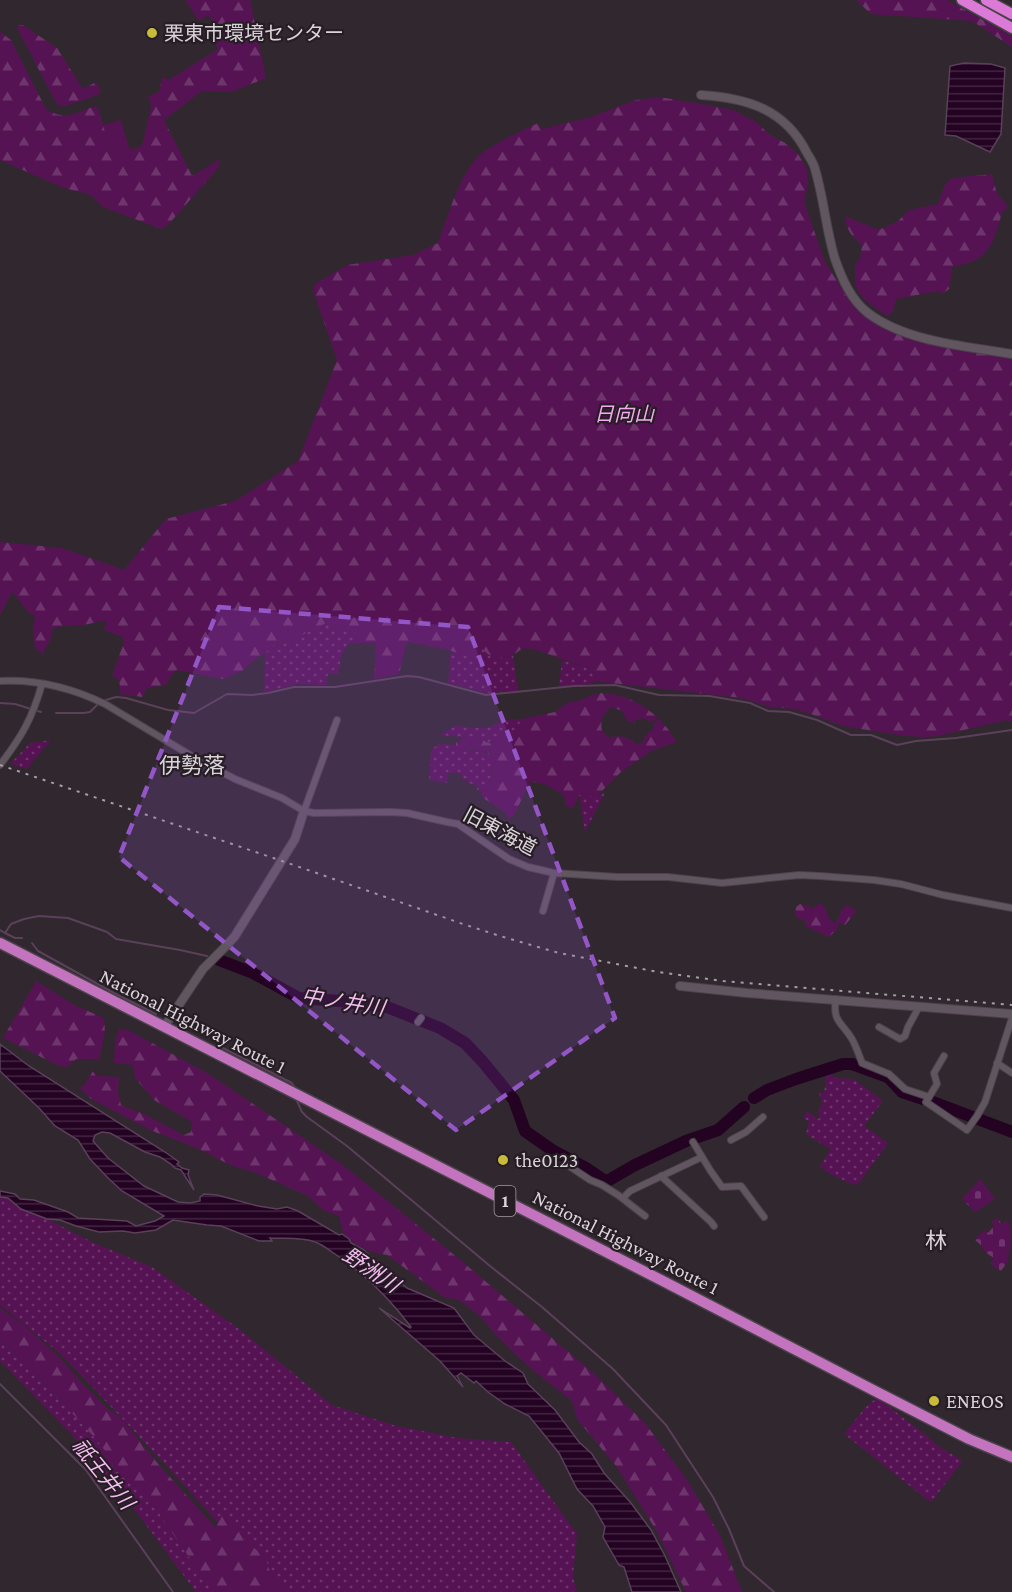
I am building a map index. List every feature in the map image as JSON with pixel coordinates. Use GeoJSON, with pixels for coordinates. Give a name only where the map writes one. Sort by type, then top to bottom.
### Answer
{"type":"FeatureCollection","features":[{"type":"Feature","properties":{"kind":"highway"},"geometry":{"type":"LineString","coordinates":[[962,0],[1012,28]]}},
{"type":"Feature","properties":{"kind":"highway"},"geometry":{"type":"LineString","coordinates":[[986,0],[1012,14]]}},
{"type":"Feature","properties":{"kind":"highway","name":"National Highway Route 1"},"geometry":{"type":"LineString","coordinates":[[0,943],[880,1394],[1012,1457]]}},
{"type":"Feature","properties":{"kind":"street"},"geometry":{"type":"LineString","coordinates":[[701,95],[726,97],[762,108],[782,120],[800,139],[815,167],[832,249],[842,279],[866,311],[879,321],[901,331],[939,342],[1012,354]]}},
{"type":"Feature","properties":{"kind":"street","name":"旧東海道"},"geometry":{"type":"LineString","coordinates":[[0,681],[42,684],[79,692],[105,704],[200,761],[235,779],[282,798],[304,811],[407,813],[458,824],[508,859],[528,867],[554,873],[668,877],[722,883],[799,875],[874,880],[1012,908]]}},
{"type":"Feature","properties":{"kind":"street"},"geometry":{"type":"LineString","coordinates":[[0,765],[28,724],[42,684]]}},
{"type":"Feature","properties":{"kind":"street"},"geometry":{"type":"LineString","coordinates":[[164,1027],[203,969],[235,936],[295,839],[337,720]]}},
{"type":"Feature","properties":{"kind":"street"},"geometry":{"type":"LineString","coordinates":[[543,911],[554,873]]}},
{"type":"Feature","properties":{"kind":"street"},"geometry":{"type":"LineString","coordinates":[[680,986],[1012,1016],[985,1102],[967,1131],[926,1102],[937,1084],[934,1073],[944,1056]]}},
{"type":"Feature","properties":{"kind":"street"},"geometry":{"type":"LineString","coordinates":[[836,999],[834,1013],[852,1039],[862,1063],[889,1074],[905,1089],[930,1097]]}},
{"type":"Feature","properties":{"kind":"street"},"geometry":{"type":"LineString","coordinates":[[879,1027],[900,1039],[906,1036],[908,1027],[919,1007]]}},
{"type":"Feature","properties":{"kind":"street"},"geometry":{"type":"LineString","coordinates":[[997,1063],[1012,1073]]}},
{"type":"Feature","properties":{"kind":"street"},"geometry":{"type":"LineString","coordinates":[[731,1140],[746,1132],[764,1117]]}},
{"type":"Feature","properties":{"kind":"street"},"geometry":{"type":"LineString","coordinates":[[693,1142],[722,1187],[741,1186],[764,1217]]}},
{"type":"Feature","properties":{"kind":"street"},"geometry":{"type":"LineString","coordinates":[[623,1198],[630,1191],[702,1156]]}},
{"type":"Feature","properties":{"kind":"street"},"geometry":{"type":"LineString","coordinates":[[566,1164],[623,1198],[645,1216]]}},
{"type":"Feature","properties":{"kind":"street"},"geometry":{"type":"LineString","coordinates":[[661,1176],[714,1226]]}},
{"type":"Feature","properties":{"kind":"highlighted area"},"geometry":{"type":"Polygon","coordinates":[[[219,607],[468,627],[615,1018],[456,1130],[119,857],[219,607]]]}},
{"type":"Feature","properties":{"kind":"green space"},"geometry":{"type":"Polygon","coordinates":[[[185,0],[250,0],[266,78],[232,92],[202,91],[164,120],[192,176],[220,159],[218,168],[168,225],[161,229],[103,207],[91,195],[61,187],[0,160],[0,32],[11,40],[46,109],[52,113],[64,115],[95,106],[98,108],[114,160],[132,154],[131,150],[142,146],[151,107],[148,96],[159,92],[162,78],[170,79],[218,49],[213,40],[221,35],[208,15],[199,21],[185,0]]]}},
{"type":"Feature","properties":{"kind":"green space"},"geometry":{"type":"Polygon","coordinates":[[[856,0],[947,0],[1012,36],[1012,47],[972,21],[871,14],[856,0]]]}},
{"type":"Feature","properties":{"kind":"green space"},"geometry":{"type":"Polygon","coordinates":[[[23,25],[57,48],[83,89],[94,83],[97,84],[101,91],[98,95],[65,106],[58,105],[17,28],[23,25]]]}},
{"type":"Feature","properties":{"kind":"green space","name":"日向山"},"geometry":{"type":"Polygon","coordinates":[[[659,97],[733,110],[755,121],[798,154],[807,169],[808,184],[804,202],[825,262],[849,300],[878,326],[933,345],[1012,358],[1012,722],[1007,720],[942,735],[904,736],[843,726],[795,709],[770,707],[742,698],[594,681],[592,669],[533,649],[524,649],[501,658],[492,656],[482,648],[469,655],[407,642],[399,674],[374,679],[376,643],[358,643],[355,629],[340,632],[328,622],[288,642],[275,644],[242,671],[223,679],[176,670],[165,685],[147,688],[142,697],[120,694],[120,685],[112,676],[124,642],[122,637],[104,630],[107,621],[63,626],[52,630],[44,654],[35,649],[33,629],[35,616],[28,612],[12,592],[0,615],[0,542],[62,548],[124,570],[166,519],[235,501],[298,461],[337,360],[313,290],[315,284],[347,265],[413,255],[438,243],[454,198],[465,176],[477,158],[497,143],[538,123],[542,129],[591,117],[636,100],[659,97]]]}},
{"type":"Feature","properties":{"kind":"green space"},"geometry":{"type":"Polygon","coordinates":[[[121,120],[133,155],[114,160],[103,125],[121,120]]]}},
{"type":"Feature","properties":{"kind":"green space"},"geometry":{"type":"Polygon","coordinates":[[[992,174],[997,194],[1008,209],[1003,210],[987,251],[972,261],[952,267],[949,289],[942,294],[939,291],[896,299],[893,311],[888,316],[871,305],[857,289],[855,283],[855,264],[860,259],[862,245],[850,232],[845,216],[879,230],[898,221],[909,210],[938,204],[944,186],[952,178],[992,174]]]}},
{"type":"Feature","properties":{"kind":"green space"},"geometry":{"type":"Polygon","coordinates":[[[328,622],[355,629],[358,643],[348,644],[341,657],[338,674],[328,674],[326,685],[297,684],[264,692],[265,653],[275,644],[288,642],[328,622]]]}},
{"type":"Feature","properties":{"kind":"green space"},"geometry":{"type":"Polygon","coordinates":[[[482,648],[504,658],[513,655],[518,691],[487,693],[448,683],[451,651],[460,654],[482,648]]]}},
{"type":"Feature","properties":{"kind":"green space"},"geometry":{"type":"Polygon","coordinates":[[[562,660],[592,669],[594,681],[592,684],[559,687],[562,660]]]}},
{"type":"Feature","properties":{"kind":"green space"},"geometry":{"type":"Polygon","coordinates":[[[601,693],[632,700],[658,718],[652,722],[642,718],[634,723],[627,721],[622,711],[612,707],[602,718],[601,724],[602,731],[610,738],[620,736],[636,744],[642,743],[646,735],[654,728],[653,724],[659,719],[677,742],[653,750],[622,771],[597,796],[579,795],[573,808],[565,806],[563,794],[542,783],[530,782],[514,815],[509,819],[504,811],[483,798],[481,791],[492,782],[493,767],[490,756],[488,752],[456,749],[456,742],[461,742],[462,737],[482,739],[491,743],[515,732],[522,719],[555,712],[567,703],[601,693]]]}},
{"type":"Feature","properties":{"kind":"green space"},"geometry":{"type":"Polygon","coordinates":[[[522,719],[515,732],[494,742],[440,735],[455,726],[481,728],[490,727],[504,720],[522,719]]]}},
{"type":"Feature","properties":{"kind":"green space"},"geometry":{"type":"Polygon","coordinates":[[[51,740],[27,769],[10,764],[30,743],[51,740]]]}},
{"type":"Feature","properties":{"kind":"green space"},"geometry":{"type":"Polygon","coordinates":[[[439,744],[456,745],[456,749],[489,753],[493,764],[492,783],[481,791],[477,790],[477,785],[468,783],[467,779],[462,779],[460,773],[448,773],[447,783],[429,780],[431,750],[439,744]]]}},
{"type":"Feature","properties":{"kind":"green space"},"geometry":{"type":"Polygon","coordinates":[[[605,793],[585,832],[579,795],[597,796],[605,793]]]}},
{"type":"Feature","properties":{"kind":"green space"},"geometry":{"type":"Polygon","coordinates":[[[820,903],[825,907],[829,919],[835,923],[845,904],[857,911],[845,925],[839,923],[837,929],[829,937],[805,926],[805,920],[797,918],[795,914],[796,907],[800,904],[812,908],[820,903]]]}},
{"type":"Feature","properties":{"kind":"green space"},"geometry":{"type":"Polygon","coordinates":[[[36,981],[74,1005],[104,1018],[105,1032],[99,1059],[76,1059],[67,1067],[59,1066],[3,1038],[36,981]]]}},
{"type":"Feature","properties":{"kind":"green space"},"geometry":{"type":"Polygon","coordinates":[[[119,1029],[130,1031],[209,1074],[343,1165],[458,1258],[592,1372],[645,1423],[687,1480],[720,1535],[742,1592],[686,1592],[656,1530],[616,1466],[577,1419],[572,1401],[529,1367],[480,1316],[459,1300],[444,1297],[387,1255],[358,1246],[343,1233],[339,1216],[324,1211],[308,1196],[150,1130],[91,1099],[79,1087],[84,1086],[93,1071],[98,1076],[119,1077],[118,1092],[121,1105],[184,1135],[191,1132],[192,1122],[154,1100],[135,1078],[133,1065],[114,1063],[115,1041],[119,1029]]]}},
{"type":"Feature","properties":{"kind":"green space"},"geometry":{"type":"Polygon","coordinates":[[[827,1072],[836,1078],[854,1079],[883,1101],[864,1126],[888,1143],[859,1183],[854,1185],[820,1167],[830,1149],[806,1134],[809,1122],[803,1117],[807,1111],[818,1119],[820,1118],[818,1111],[822,1101],[818,1092],[824,1093],[827,1072]]]}},
{"type":"Feature","properties":{"kind":"green space"},"geometry":{"type":"Polygon","coordinates":[[[980,1179],[995,1199],[975,1212],[962,1199],[980,1179]]]}},
{"type":"Feature","properties":{"kind":"green space"},"geometry":{"type":"Polygon","coordinates":[[[0,1197],[8,1198],[21,1209],[47,1219],[94,1243],[152,1267],[239,1329],[332,1405],[393,1425],[457,1438],[511,1442],[577,1534],[573,1577],[577,1592],[294,1592],[284,1586],[275,1579],[266,1558],[245,1540],[226,1514],[219,1517],[218,1523],[58,1352],[0,1305],[0,1197]]]}},
{"type":"Feature","properties":{"kind":"green space"},"geometry":{"type":"Polygon","coordinates":[[[997,1218],[1002,1224],[1008,1220],[1011,1234],[1007,1259],[1009,1260],[1001,1271],[990,1264],[994,1258],[986,1253],[975,1240],[984,1230],[988,1233],[994,1226],[991,1222],[997,1218]]]}},
{"type":"Feature","properties":{"kind":"green space"},"geometry":{"type":"Polygon","coordinates":[[[0,1308],[26,1327],[59,1357],[109,1410],[122,1419],[159,1465],[216,1528],[219,1517],[226,1513],[245,1540],[266,1558],[275,1579],[294,1592],[213,1592],[152,1503],[129,1480],[62,1402],[0,1340],[0,1308]]]}},
{"type":"Feature","properties":{"kind":"green space"},"geometry":{"type":"Polygon","coordinates":[[[0,1340],[62,1402],[129,1480],[152,1503],[213,1592],[196,1592],[123,1494],[73,1436],[0,1361],[0,1340]]]}},
{"type":"Feature","properties":{"kind":"green space"},"geometry":{"type":"Polygon","coordinates":[[[878,1398],[941,1448],[962,1460],[932,1501],[929,1501],[844,1434],[865,1408],[878,1398]]]}},
{"type":"Feature","properties":{"kind":"water"},"geometry":{"type":"Polygon","coordinates":[[[964,63],[991,64],[1005,68],[1001,134],[990,152],[956,136],[945,135],[950,66],[964,63]]]}},
{"type":"Feature","properties":{"kind":"water","name":"野洲川"},"geometry":{"type":"Polygon","coordinates":[[[0,1044],[29,1066],[179,1162],[177,1164],[189,1170],[188,1175],[194,1190],[181,1170],[160,1157],[145,1152],[110,1133],[102,1132],[95,1135],[93,1141],[108,1158],[144,1186],[178,1202],[200,1201],[200,1197],[204,1194],[217,1195],[258,1206],[277,1209],[287,1207],[298,1211],[339,1235],[342,1234],[407,1288],[454,1308],[474,1335],[523,1373],[528,1384],[555,1410],[579,1442],[592,1454],[604,1473],[651,1530],[681,1592],[632,1592],[624,1567],[619,1565],[603,1537],[605,1527],[593,1506],[577,1489],[559,1453],[529,1416],[505,1404],[476,1381],[474,1383],[461,1373],[457,1376],[463,1387],[440,1361],[379,1308],[411,1327],[376,1288],[357,1270],[318,1243],[310,1240],[270,1238],[272,1241],[259,1241],[221,1226],[173,1220],[156,1230],[135,1233],[99,1232],[60,1220],[47,1219],[21,1209],[8,1198],[0,1197],[0,1191],[15,1194],[20,1199],[34,1200],[78,1218],[127,1221],[136,1226],[164,1216],[122,1191],[90,1159],[78,1140],[55,1126],[0,1071],[0,1044]]]}},
{"type":"Feature","properties":{"kind":"waterway"},"geometry":{"type":"LineString","coordinates":[[106,700],[116,697],[126,698],[168,710],[194,713],[227,694],[252,695],[294,687],[335,687],[407,676],[419,677],[486,695],[574,686],[615,685],[659,695],[709,696],[750,703],[768,711],[789,712],[817,720],[851,735],[871,735],[897,745],[1012,730]]}},
{"type":"Feature","properties":{"kind":"waterway"},"geometry":{"type":"LineString","coordinates":[[0,703],[15,704],[31,709]]}},
{"type":"Feature","properties":{"kind":"waterway"},"geometry":{"type":"LineString","coordinates":[[56,713],[90,712],[98,704]]}},
{"type":"Feature","properties":{"kind":"waterway","name":"中ノ井川"},"geometry":{"type":"LineString","coordinates":[[0,930],[5,933],[11,924],[39,916],[68,918],[107,932],[116,939],[207,956]]}},
{"type":"Feature","properties":{"kind":"waterway"},"geometry":{"type":"LineString","coordinates":[[5,933],[15,938],[22,938]]}},
{"type":"Feature","properties":{"kind":"waterway"},"geometry":{"type":"LineString","coordinates":[[32,943],[38,951],[156,1014]]}},
{"type":"Feature","properties":{"kind":"waterway","name":"中ノ井川"},"geometry":{"type":"LineString","coordinates":[[219,960],[253,973],[299,998],[387,1007],[440,1028],[465,1043],[483,1062],[514,1100],[525,1131],[552,1150],[605,1181],[686,1141],[718,1130],[744,1107]]}},
{"type":"Feature","properties":{"kind":"waterway"},"geometry":{"type":"LineString","coordinates":[[223,1048],[294,1086]]}},
{"type":"Feature","properties":{"kind":"waterway","name":"中ノ井川"},"geometry":{"type":"LineString","coordinates":[[754,1098],[767,1090],[796,1079],[843,1064],[852,1064],[888,1077],[902,1092],[923,1099]]}},
{"type":"Feature","properties":{"kind":"waterway"},"geometry":{"type":"LineString","coordinates":[[297,1101],[307,1117],[347,1146],[542,1307],[613,1369],[666,1425],[713,1497],[744,1566],[774,1592]]}},
{"type":"Feature","properties":{"kind":"waterway","name":"中ノ井川"},"geometry":{"type":"LineString","coordinates":[[933,1102],[1012,1132]]}},
{"type":"Feature","properties":{"kind":"waterway","name":"祇王井川"},"geometry":{"type":"LineString","coordinates":[[0,1384],[86,1470],[173,1592]]}},
{"type":"Feature","properties":{"kind":"railway"},"geometry":{"type":"LineString","coordinates":[[0,765],[463,924],[559,953],[658,972],[723,981],[1012,1005]]}},
{"type":"Feature","properties":{"kind":"place","name":"栗東市環境センター"},"geometry":{"type":"Point","coordinates":[152,33]}},
{"type":"Feature","properties":{"kind":"place","name":"the0123"},"geometry":{"type":"Point","coordinates":[503,1160]}},
{"type":"Feature","properties":{"kind":"place","name":"ENEOS"},"geometry":{"type":"Point","coordinates":[934,1401]}},
{"type":"Feature","properties":{"kind":"district","name":"伊勢落"},"geometry":{"type":"Point","coordinates":[192,765]}},
{"type":"Feature","properties":{"kind":"district","name":"林"},"geometry":{"type":"Point","coordinates":[936,1240]}}]}
